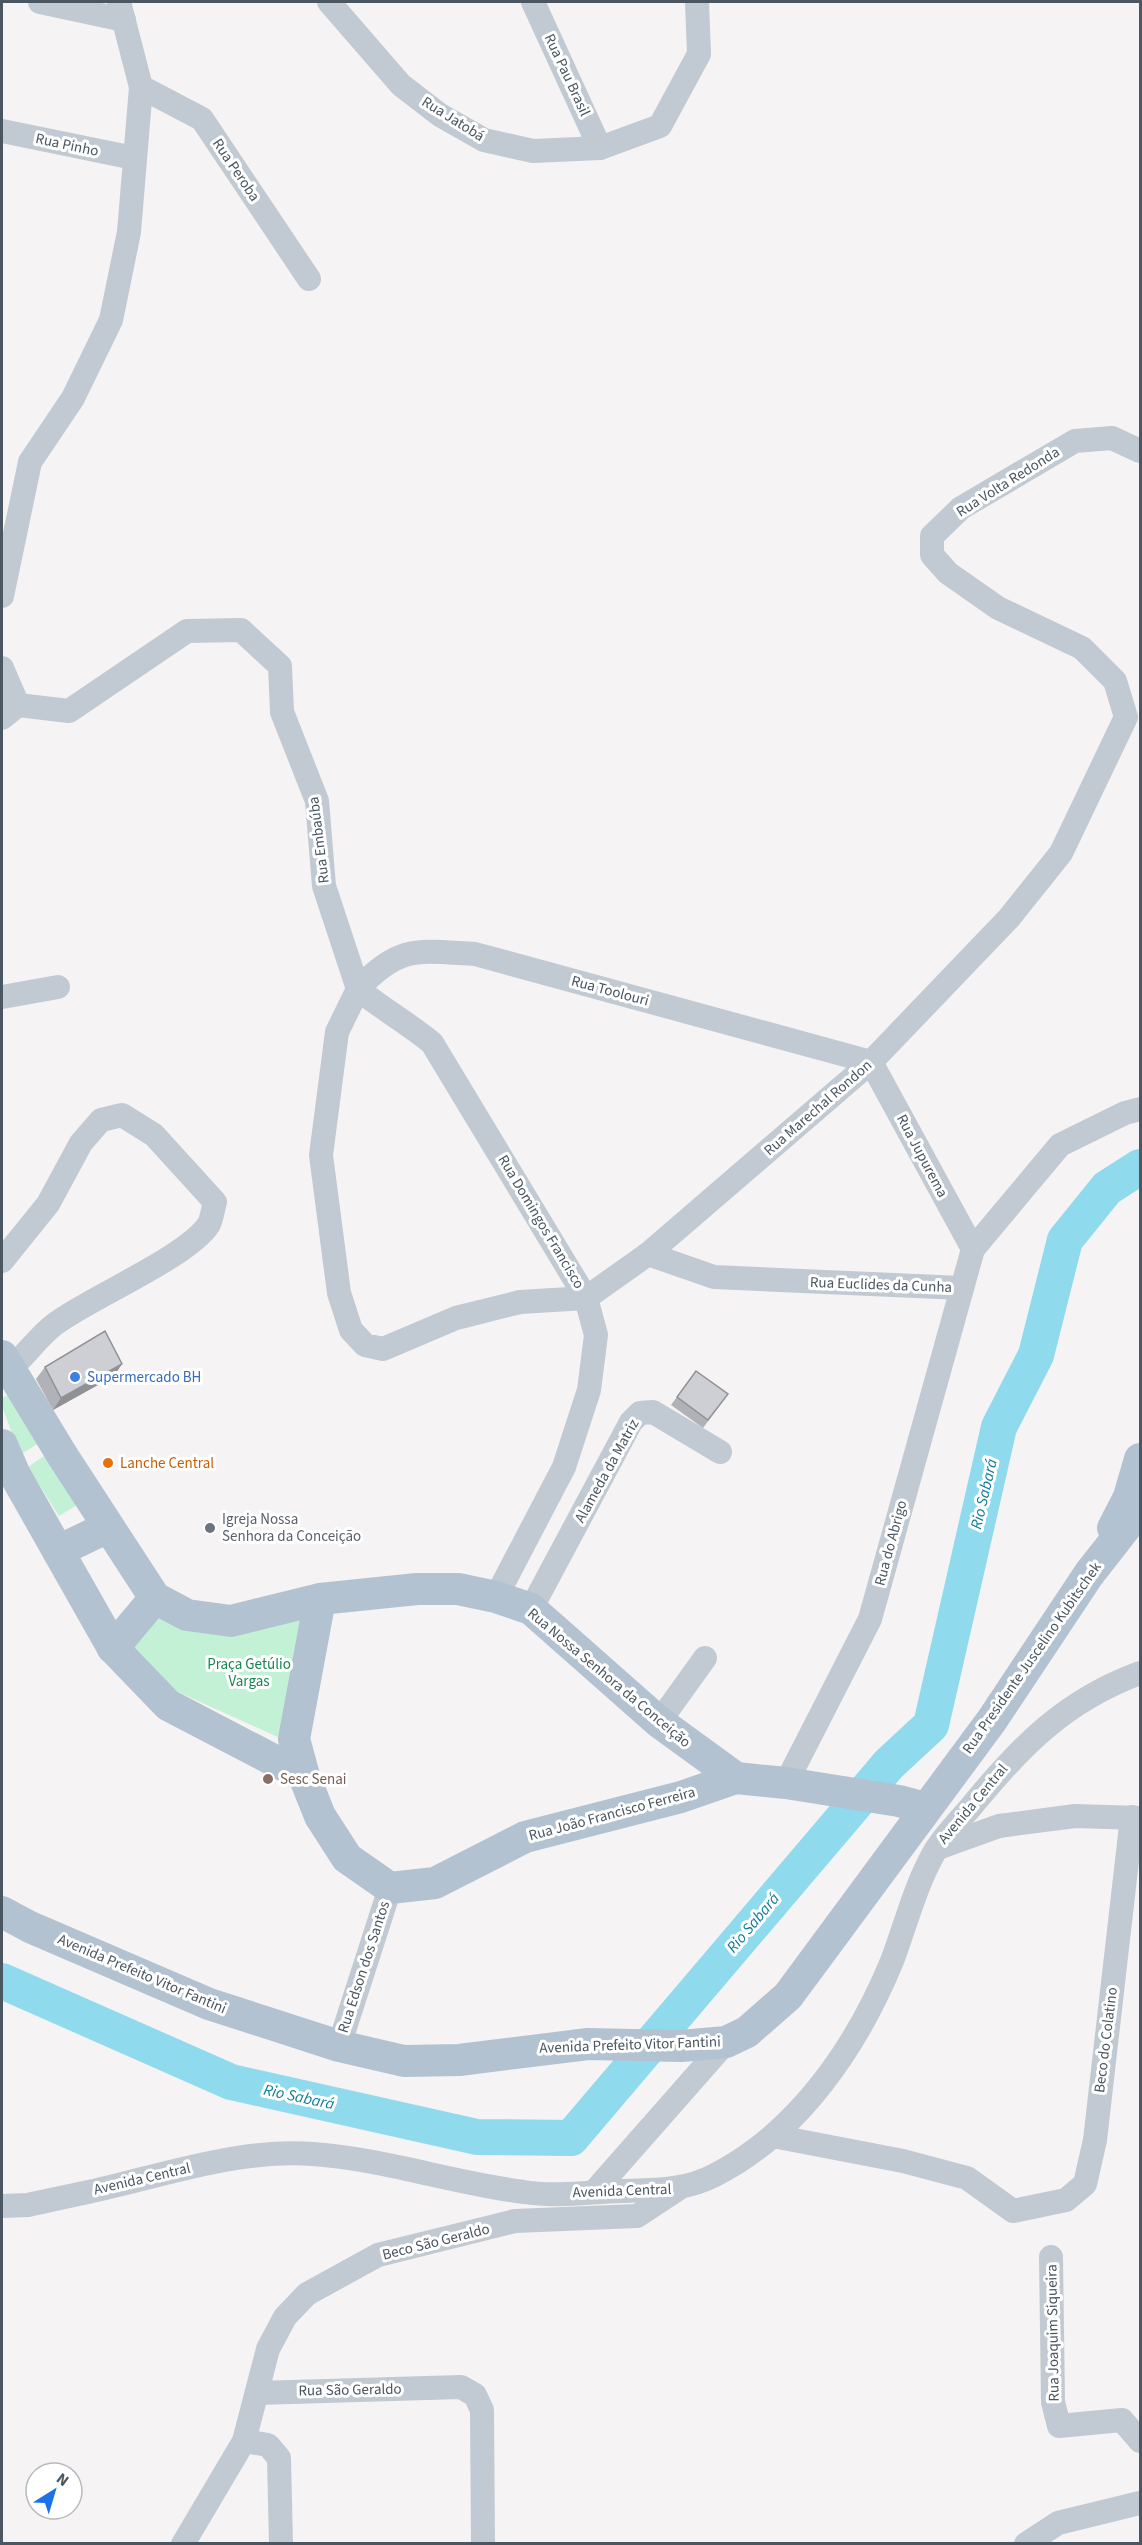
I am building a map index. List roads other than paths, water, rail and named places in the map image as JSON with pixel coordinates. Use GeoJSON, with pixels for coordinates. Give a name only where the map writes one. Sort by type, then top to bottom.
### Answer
{"type":"FeatureCollection","features":[{"type":"Feature","properties":{"kind":"main road"},"geometry":{"type":"LineString","coordinates":[[4,1367],[155,1598],[187,1615],[231,1621],[320,1599],[294,1739],[304,1776],[320,1816],[347,1858],[390,1888]]}},
{"type":"Feature","properties":{"kind":"main road"},"geometry":{"type":"LineString","coordinates":[[2,1445],[15,1476],[113,1648],[168,1705],[304,1776]]}},
{"type":"Feature","properties":{"kind":"main road"},"geometry":{"type":"LineString","coordinates":[[1089,1574],[1129,1497],[1140,1459]]}},
{"type":"Feature","properties":{"kind":"main road","name":"Rua Presidente Juscelino Kubitschek"},"geometry":{"type":"LineString","coordinates":[[912,1805],[992,1720],[1089,1574],[1140,1509]]}},
{"type":"Feature","properties":{"kind":"main road"},"geometry":{"type":"LineString","coordinates":[[58,1551],[108,1527]]}},
{"type":"Feature","properties":{"kind":"main road","name":"Rua Nossa Senhora da Conceição"},"geometry":{"type":"LineString","coordinates":[[320,1599],[417,1589],[458,1589],[496,1597],[531,1609],[659,1722],[736,1778],[912,1805]]}},
{"type":"Feature","properties":{"kind":"main road"},"geometry":{"type":"LineString","coordinates":[[113,1648],[155,1598]]}},
{"type":"Feature","properties":{"kind":"main road"},"geometry":{"type":"LineString","coordinates":[[681,1797],[690,1745]]}},
{"type":"Feature","properties":{"kind":"main road","name":"Rua João Francisco Ferreira"},"geometry":{"type":"LineString","coordinates":[[390,1888],[435,1883],[525,1837],[681,1797],[736,1778]]}},
{"type":"Feature","properties":{"kind":"main road","name":"Avenida Prefeito Vitor Fantini"},"geometry":{"type":"LineString","coordinates":[[2,1912],[30,1927],[209,2004],[339,2046],[405,2061],[459,2060],[588,2044],[681,2046],[726,2042],[747,2032],[788,1996],[912,1805]]}},
{"type":"Feature","properties":{"kind":"street"},"geometry":{"type":"LineString","coordinates":[[2,596],[30,462],[73,398],[111,320],[129,232],[141,87],[121,11],[40,2]]}},
{"type":"Feature","properties":{"kind":"street","name":"Rua Jatobá"},"geometry":{"type":"LineString","coordinates":[[329,2],[401,85],[440,115],[484,140],[533,151],[600,148],[660,126],[699,54],[697,2]]}},
{"type":"Feature","properties":{"kind":"street","name":"Rua Pau Brasil"},"geometry":{"type":"LineString","coordinates":[[533,2],[600,148]]}},
{"type":"Feature","properties":{"kind":"street","name":"Rua Peroba"},"geometry":{"type":"LineString","coordinates":[[141,87],[202,119],[309,279]]}},
{"type":"Feature","properties":{"kind":"street","name":"Rua Pinho"},"geometry":{"type":"LineString","coordinates":[[2,131],[134,158]]}},
{"type":"Feature","properties":{"kind":"street","name":"Rua Volta Redonda"},"geometry":{"type":"LineString","coordinates":[[1082,648],[998,608],[948,573],[932,555],[932,536],[961,508],[1074,441],[1112,438],[1140,451]]}},
{"type":"Feature","properties":{"kind":"street","name":"Rua Embaúba"},"geometry":{"type":"LineString","coordinates":[[7,705],[69,711],[187,631],[241,630],[280,666],[282,712],[317,801],[324,886],[358,989]]}},
{"type":"Feature","properties":{"kind":"street","name":"Rua Marechal Rondon"},"geometry":{"type":"LineString","coordinates":[[586,1298],[648,1254],[871,1062],[1009,918],[1061,853],[1126,717],[1115,681],[1082,648]]}},
{"type":"Feature","properties":{"kind":"street"},"geometry":{"type":"LineString","coordinates":[[2,669],[7,705]]}},
{"type":"Feature","properties":{"kind":"street","name":"Rua Toolouri"},"geometry":{"type":"LineString","coordinates":[[358,989],[379,967],[415,951],[475,954],[871,1062]]}},
{"type":"Feature","properties":{"kind":"street"},"geometry":{"type":"LineString","coordinates":[[2,997],[58,987]]}},
{"type":"Feature","properties":{"kind":"street"},"geometry":{"type":"LineString","coordinates":[[358,989],[337,1032],[321,1155],[339,1293],[351,1330],[365,1345],[383,1349],[456,1318],[510,1305],[586,1298]]}},
{"type":"Feature","properties":{"kind":"street","name":"Rua Domingos Francisco"},"geometry":{"type":"LineString","coordinates":[[358,989],[379,1006],[409,1023],[432,1043],[586,1298],[596,1335],[590,1390],[564,1467],[496,1597]]}},
{"type":"Feature","properties":{"kind":"street","name":"Rua Jupurema"},"geometry":{"type":"LineString","coordinates":[[871,1062],[973,1249]]}},
{"type":"Feature","properties":{"kind":"street","name":"Rua Euclides da Cunha"},"geometry":{"type":"LineString","coordinates":[[648,1254],[714,1277],[961,1288],[973,1249],[1060,1145],[1125,1113],[1140,1109]]}},
{"type":"Feature","properties":{"kind":"street"},"geometry":{"type":"LineString","coordinates":[[2,1261],[48,1204],[81,1143],[101,1120],[122,1115],[154,1135],[215,1202],[209,1224],[182,1249],[76,1309],[41,1334],[4,1367]]}},
{"type":"Feature","properties":{"kind":"street","name":"Rua do Abrigo"},"geometry":{"type":"LineString","coordinates":[[800,1786],[870,1619],[961,1288]]}},
{"type":"Feature","properties":{"kind":"street","name":"Alameda da Matriz"},"geometry":{"type":"LineString","coordinates":[[531,1609],[631,1422],[640,1413],[653,1412],[720,1452]]}},
{"type":"Feature","properties":{"kind":"street"},"geometry":{"type":"LineString","coordinates":[[659,1722],[705,1658]]}},
{"type":"Feature","properties":{"kind":"street","name":"Avenida Central"},"geometry":{"type":"LineString","coordinates":[[2,2206],[28,2205],[189,2168],[259,2156],[312,2154],[376,2163],[527,2193],[678,2189],[712,2177],[773,2136],[830,2074],[865,2018],[892,1959],[912,1900],[936,1849],[1013,1756],[1062,1713],[1115,1683],[1140,1673]]}},
{"type":"Feature","properties":{"kind":"street"},"geometry":{"type":"LineString","coordinates":[[936,1849],[999,1826],[1075,1816],[1136,1817]]}},
{"type":"Feature","properties":{"kind":"street","name":"Beco do Colatino"},"geometry":{"type":"LineString","coordinates":[[773,2136],[903,2161],[967,2178],[1013,2211],[1066,2200],[1085,2184],[1095,2140],[1136,1817]]}},
{"type":"Feature","properties":{"kind":"street","name":"Rua Edson dos Santos"},"geometry":{"type":"LineString","coordinates":[[339,2046],[390,1888]]}},
{"type":"Feature","properties":{"kind":"street"},"geometry":{"type":"LineString","coordinates":[[594,2192],[726,2042]]}},
{"type":"Feature","properties":{"kind":"street","name":"Beco São Geraldo"},"geometry":{"type":"LineString","coordinates":[[257,2393],[268,2349],[285,2317],[307,2294],[378,2255],[515,2222],[637,2216],[678,2189]]}},
{"type":"Feature","properties":{"kind":"street","name":"Rua Joaquim Siqueira"},"geometry":{"type":"LineString","coordinates":[[1051,2257],[1053,2402],[1059,2426],[1122,2420],[1140,2441]]}},
{"type":"Feature","properties":{"kind":"street","name":"Rua São Geraldo"},"geometry":{"type":"LineString","coordinates":[[257,2393],[461,2387],[475,2395],[482,2410],[483,2544]]}},
{"type":"Feature","properties":{"kind":"street"},"geometry":{"type":"LineString","coordinates":[[183,2544],[244,2441],[257,2393]]}},
{"type":"Feature","properties":{"kind":"street"},"geometry":{"type":"LineString","coordinates":[[244,2441],[268,2445],[279,2458],[281,2544]]}},
{"type":"Feature","properties":{"kind":"street"},"geometry":{"type":"LineString","coordinates":[[1026,2544],[1058,2523],[1140,2504]]}},
{"type":"Feature","properties":{"kind":"waterway","name":"Rio Sabará"},"geometry":{"type":"LineString","coordinates":[[2,1981],[231,2082],[477,2137],[571,2138],[889,1764],[931,1725],[999,1427],[1036,1355],[1065,1240],[1107,1188],[1140,1167]]}},
{"type":"Feature","properties":{"kind":"place","name":"Supermercado BH"},"geometry":{"type":"Point","coordinates":[75,1377]}},
{"type":"Feature","properties":{"kind":"place","name":"Lanche Central"},"geometry":{"type":"Point","coordinates":[108,1463]}},
{"type":"Feature","properties":{"kind":"place","name":"Igreja Nossa Senhora da Conceição"},"geometry":{"type":"Point","coordinates":[210,1528]}},
{"type":"Feature","properties":{"kind":"place","name":"Sesc Senai"},"geometry":{"type":"Point","coordinates":[268,1779]}},
{"type":"Feature","properties":{"kind":"park label","name":"Praça Getúlio Vargas"},"geometry":{"type":"Point","coordinates":[249,1672]}}]}
